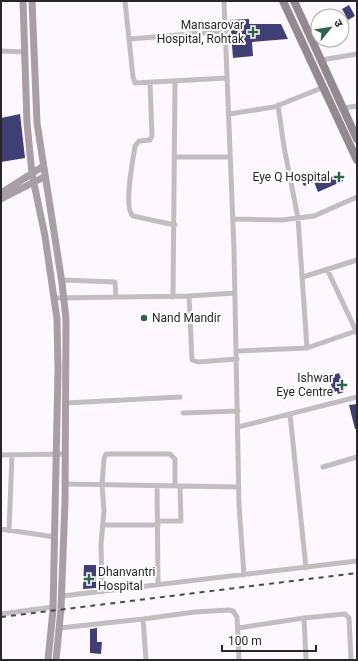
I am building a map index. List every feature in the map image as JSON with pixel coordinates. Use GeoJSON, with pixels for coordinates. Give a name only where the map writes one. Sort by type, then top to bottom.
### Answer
{"type":"FeatureCollection","features":[{"type":"Feature","properties":{"kind":"main road"},"geometry":{"type":"LineString","coordinates":[[23,1],[27,123],[32,174],[45,236],[54,298],[57,344],[55,537],[53,606],[48,660]]}},
{"type":"Feature","properties":{"kind":"main road"},"geometry":{"type":"LineString","coordinates":[[32,1],[37,123],[42,167],[62,280],[66,344],[66,484],[62,596],[56,660]]}},
{"type":"Feature","properties":{"kind":"main road"},"geometry":{"type":"LineString","coordinates":[[283,1],[357,160]]}},
{"type":"Feature","properties":{"kind":"main road"},"geometry":{"type":"LineString","coordinates":[[294,1],[357,139]]}},
{"type":"Feature","properties":{"kind":"main road"},"geometry":{"type":"LineString","coordinates":[[1,193],[42,167]]}},
{"type":"Feature","properties":{"kind":"main road"},"geometry":{"type":"LineString","coordinates":[[1,199],[44,177]]}},
{"type":"Feature","properties":{"kind":"main road"},"geometry":{"type":"LineString","coordinates":[[57,344],[66,344]]}},
{"type":"Feature","properties":{"kind":"street"},"geometry":{"type":"LineString","coordinates":[[125,1],[134,80],[138,84],[227,78]]}},
{"type":"Feature","properties":{"kind":"street"},"geometry":{"type":"LineString","coordinates":[[224,1],[233,219],[239,487],[244,575]]}},
{"type":"Feature","properties":{"kind":"street"},"geometry":{"type":"LineString","coordinates":[[130,40],[226,31]]}},
{"type":"Feature","properties":{"kind":"street"},"geometry":{"type":"LineString","coordinates":[[1,51],[24,52]]}},
{"type":"Feature","properties":{"kind":"street"},"geometry":{"type":"LineString","coordinates":[[321,60],[357,54]]}},
{"type":"Feature","properties":{"kind":"street"},"geometry":{"type":"LineString","coordinates":[[173,297],[175,224],[175,81]]}},
{"type":"Feature","properties":{"kind":"street"},"geometry":{"type":"LineString","coordinates":[[150,83],[152,136],[150,140],[139,141],[135,146],[129,193],[129,210],[133,216],[175,224]]}},
{"type":"Feature","properties":{"kind":"street"},"geometry":{"type":"LineString","coordinates":[[229,114],[278,105],[324,87]]}},
{"type":"Feature","properties":{"kind":"street"},"geometry":{"type":"LineString","coordinates":[[278,105],[284,147],[298,218],[307,348]]}},
{"type":"Feature","properties":{"kind":"street"},"geometry":{"type":"LineString","coordinates":[[343,108],[357,106]]}},
{"type":"Feature","properties":{"kind":"street"},"geometry":{"type":"LineString","coordinates":[[175,157],[230,157]]}},
{"type":"Feature","properties":{"kind":"street"},"geometry":{"type":"LineString","coordinates":[[233,219],[282,220],[314,216],[357,197]]}},
{"type":"Feature","properties":{"kind":"street"},"geometry":{"type":"LineString","coordinates":[[303,277],[357,260]]}},
{"type":"Feature","properties":{"kind":"street"},"geometry":{"type":"LineString","coordinates":[[237,351],[307,348],[357,332],[327,269]]}},
{"type":"Feature","properties":{"kind":"street"},"geometry":{"type":"LineString","coordinates":[[62,280],[115,282],[116,297]]}},
{"type":"Feature","properties":{"kind":"street"},"geometry":{"type":"LineString","coordinates":[[54,298],[173,297],[235,293]]}},
{"type":"Feature","properties":{"kind":"street"},"geometry":{"type":"LineString","coordinates":[[189,296],[192,360],[198,362],[237,359]]}},
{"type":"Feature","properties":{"kind":"street"},"geometry":{"type":"LineString","coordinates":[[66,403],[180,397]]}},
{"type":"Feature","properties":{"kind":"street"},"geometry":{"type":"LineString","coordinates":[[238,427],[357,397]]}},
{"type":"Feature","properties":{"kind":"street"},"geometry":{"type":"LineString","coordinates":[[183,413],[238,411]]}},
{"type":"Feature","properties":{"kind":"street"},"geometry":{"type":"LineString","coordinates":[[290,414],[306,568]]}},
{"type":"Feature","properties":{"kind":"street"},"geometry":{"type":"LineString","coordinates":[[102,592],[101,544],[104,511],[102,485],[104,459],[106,454],[166,453],[170,454],[175,459],[181,520],[158,523],[103,525]]}},
{"type":"Feature","properties":{"kind":"street"},"geometry":{"type":"LineString","coordinates":[[1,455],[66,454]]}},
{"type":"Feature","properties":{"kind":"street"},"geometry":{"type":"LineString","coordinates":[[9,530],[12,455]]}},
{"type":"Feature","properties":{"kind":"street"},"geometry":{"type":"LineString","coordinates":[[323,467],[357,457]]}},
{"type":"Feature","properties":{"kind":"street"},"geometry":{"type":"LineString","coordinates":[[66,484],[239,487]]}},
{"type":"Feature","properties":{"kind":"street"},"geometry":{"type":"LineString","coordinates":[[158,486],[158,586]]}},
{"type":"Feature","properties":{"kind":"street"},"geometry":{"type":"LineString","coordinates":[[1,529],[55,537]]}},
{"type":"Feature","properties":{"kind":"street"},"geometry":{"type":"LineString","coordinates":[[62,596],[158,586],[357,561]]}},
{"type":"Feature","properties":{"kind":"street"},"geometry":{"type":"LineString","coordinates":[[1,614],[53,606]]}},
{"type":"Feature","properties":{"kind":"street"},"geometry":{"type":"LineString","coordinates":[[60,628],[195,612],[229,610],[236,614],[239,660]]}},
{"type":"Feature","properties":{"kind":"street"},"geometry":{"type":"LineString","coordinates":[[238,628],[333,614],[348,615],[350,618],[350,660]]}},
{"type":"Feature","properties":{"kind":"street"},"geometry":{"type":"LineString","coordinates":[[304,618],[306,660]]}},
{"type":"Feature","properties":{"kind":"street"},"geometry":{"type":"LineString","coordinates":[[143,619],[146,660]]}},
{"type":"Feature","properties":{"kind":"building"},"geometry":{"type":"Polygon","coordinates":[[[349,5],[355,16],[350,19],[350,8],[344,8],[349,5]]]}},
{"type":"Feature","properties":{"kind":"building"},"geometry":{"type":"Polygon","coordinates":[[[249,19],[249,24],[281,24],[288,39],[252,42],[253,56],[233,58],[230,20],[249,19]]]}},
{"type":"Feature","properties":{"kind":"building"},"geometry":{"type":"Polygon","coordinates":[[[20,114],[25,158],[1,162],[1,118],[20,114]]]}},
{"type":"Feature","properties":{"kind":"building"},"geometry":{"type":"Polygon","coordinates":[[[340,173],[343,181],[318,192],[314,182],[304,186],[301,180],[317,174],[320,182],[340,173]]]}},
{"type":"Feature","properties":{"kind":"building"},"geometry":{"type":"Polygon","coordinates":[[[339,373],[345,389],[343,389],[344,392],[338,394],[337,391],[334,392],[328,377],[339,373]]]}},
{"type":"Feature","properties":{"kind":"building"},"geometry":{"type":"Polygon","coordinates":[[[357,404],[357,429],[355,429],[349,405],[357,404]]]}},
{"type":"Feature","properties":{"kind":"building"},"geometry":{"type":"Polygon","coordinates":[[[84,565],[96,565],[96,588],[83,589],[84,565]]]}},
{"type":"Feature","properties":{"kind":"building"},"geometry":{"type":"Polygon","coordinates":[[[97,628],[97,642],[102,642],[101,654],[90,653],[90,629],[97,628]]]}},
{"type":"Feature","properties":{"kind":"railway"},"geometry":{"type":"LineString","coordinates":[[1,617],[357,573]]}},
{"type":"Feature","properties":{"kind":"place","name":"Mansarovar Hospital, Rohtak"},"geometry":{"type":"Point","coordinates":[253,32]}},
{"type":"Feature","properties":{"kind":"place","name":"Eye Q Hospital"},"geometry":{"type":"Point","coordinates":[339,177]}},
{"type":"Feature","properties":{"kind":"place","name":"Nand Mandir"},"geometry":{"type":"Point","coordinates":[144,318]}},
{"type":"Feature","properties":{"kind":"place","name":"Ishwar Eye Centre"},"geometry":{"type":"Point","coordinates":[342,385]}},
{"type":"Feature","properties":{"kind":"place","name":"Dhanvantri Hospital"},"geometry":{"type":"Point","coordinates":[89,579]}}]}
